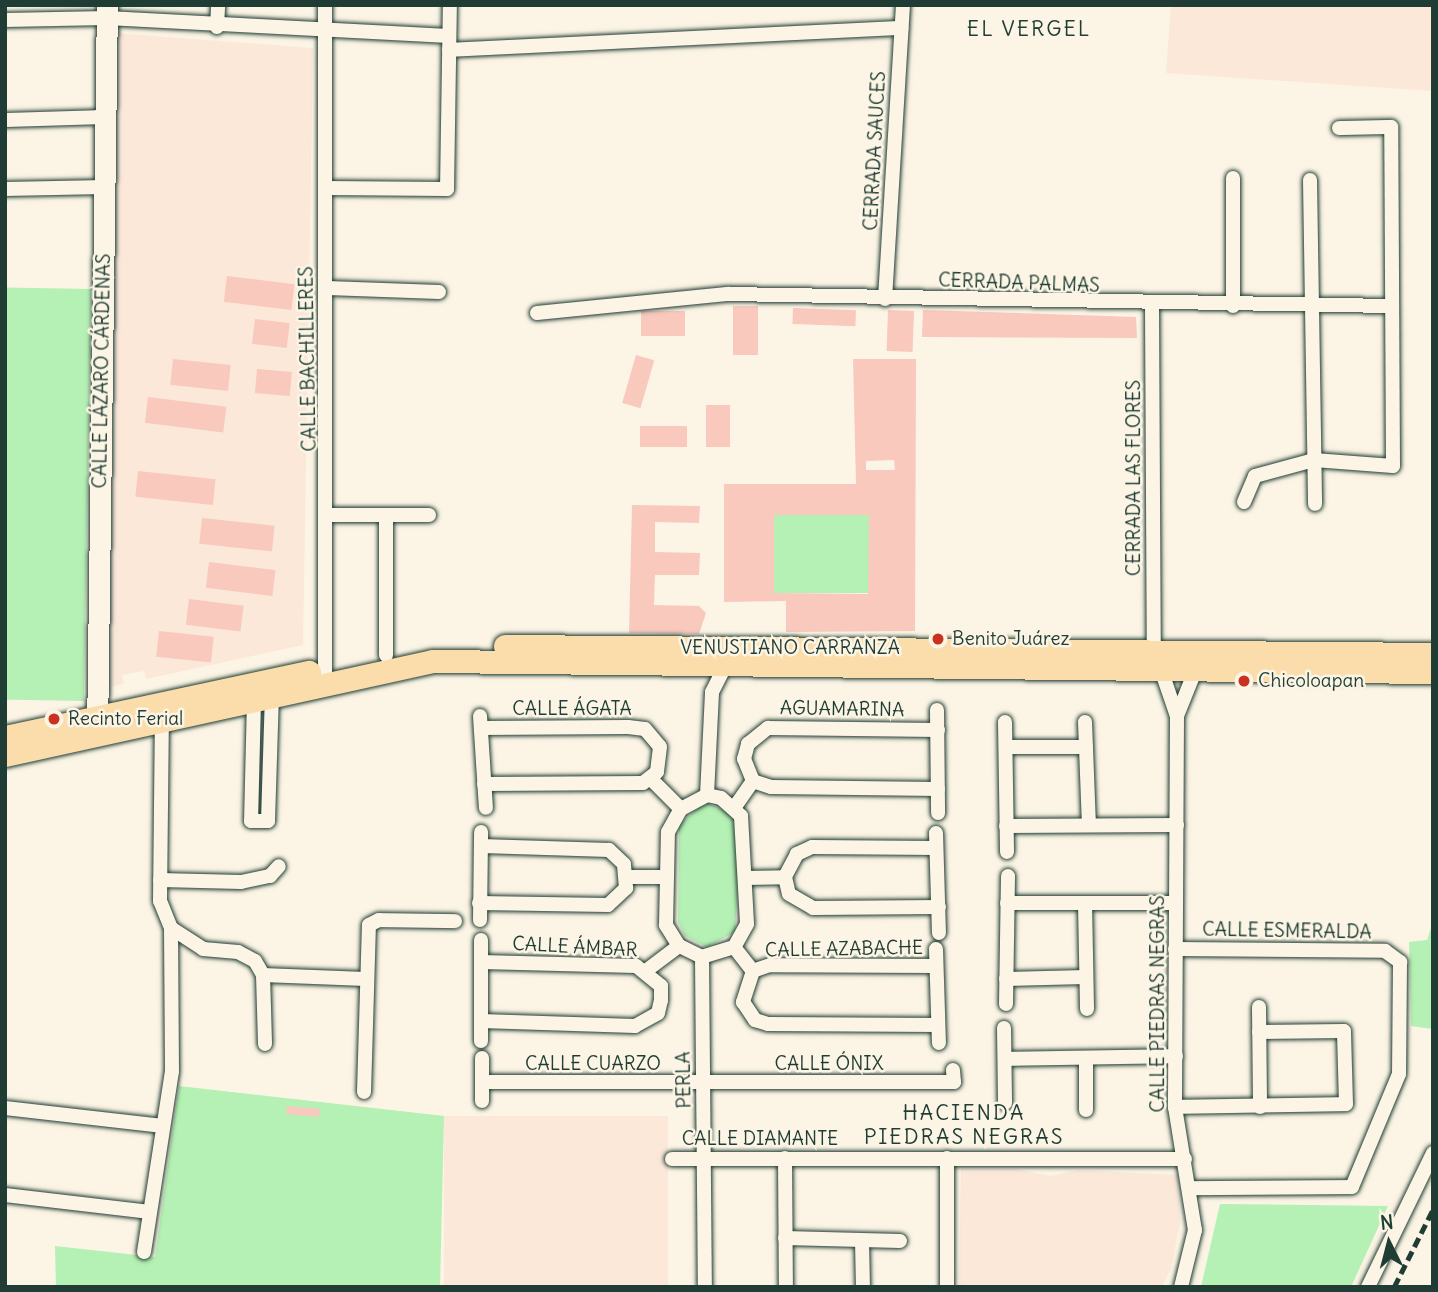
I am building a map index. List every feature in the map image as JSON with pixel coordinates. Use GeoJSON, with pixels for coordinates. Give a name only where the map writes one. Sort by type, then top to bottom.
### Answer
{"type":"FeatureCollection","features":[{"type":"Feature","properties":{"kind":"main road"},"geometry":{"type":"LineString","coordinates":[[162,713],[263,698],[386,655],[452,651]]}},
{"type":"Feature","properties":{"kind":"main road"},"geometry":{"type":"LineString","coordinates":[[5,755],[97,728],[325,676],[452,651]]}},
{"type":"Feature","properties":{"kind":"main road","name":"VENUSTIANO CARRANZA"},"geometry":{"type":"LineString","coordinates":[[452,651],[695,657],[1157,658],[1433,672]]}},
{"type":"Feature","properties":{"kind":"main road","name":"VENUSTIANO CARRANZA"},"geometry":{"type":"LineString","coordinates":[[1199,659],[1433,654]]}},
{"type":"Feature","properties":{"kind":"main road"},"geometry":{"type":"LineString","coordinates":[[5,737],[97,728]]}},
{"type":"Feature","properties":{"kind":"street"},"geometry":{"type":"LineString","coordinates":[[217,27],[218,5]]}},
{"type":"Feature","properties":{"kind":"street","name":"CALLE BACHILLERES"},"geometry":{"type":"LineString","coordinates":[[325,5],[329,515],[325,676]]}},
{"type":"Feature","properties":{"kind":"street"},"geometry":{"type":"LineString","coordinates":[[326,188],[447,189],[450,5]]}},
{"type":"Feature","properties":{"kind":"street","name":"CERRADA SAUCES"},"geometry":{"type":"LineString","coordinates":[[885,299],[903,5]]}},
{"type":"Feature","properties":{"kind":"street"},"geometry":{"type":"LineString","coordinates":[[5,20],[107,11],[217,27],[449,43],[901,28]]}},
{"type":"Feature","properties":{"kind":"street","name":"CALLE LÁZARO CÁRDENAS"},"geometry":{"type":"LineString","coordinates":[[97,728],[107,11]]}},
{"type":"Feature","properties":{"kind":"street"},"geometry":{"type":"LineString","coordinates":[[5,120],[106,117]]}},
{"type":"Feature","properties":{"kind":"street"},"geometry":{"type":"LineString","coordinates":[[1244,502],[1255,476],[1314,460],[1393,466],[1391,127],[1339,128]]}},
{"type":"Feature","properties":{"kind":"street"},"geometry":{"type":"LineString","coordinates":[[1233,178],[1233,306]]}},
{"type":"Feature","properties":{"kind":"street"},"geometry":{"type":"LineString","coordinates":[[1310,180],[1315,503]]}},
{"type":"Feature","properties":{"kind":"street"},"geometry":{"type":"LineString","coordinates":[[5,189],[105,187]]}},
{"type":"Feature","properties":{"kind":"street"},"geometry":{"type":"LineString","coordinates":[[327,288],[439,292]]}},
{"type":"Feature","properties":{"kind":"street","name":"CERRADA PALMAS"},"geometry":{"type":"LineString","coordinates":[[537,313],[729,294],[1152,306],[1392,306]]}},
{"type":"Feature","properties":{"kind":"street","name":"CERRADA LAS FLORES"},"geometry":{"type":"LineString","coordinates":[[1152,306],[1157,658]]}},
{"type":"Feature","properties":{"kind":"street"},"geometry":{"type":"LineString","coordinates":[[386,514],[386,655]]}},
{"type":"Feature","properties":{"kind":"street"},"geometry":{"type":"LineString","coordinates":[[329,515],[429,514]]}},
{"type":"Feature","properties":{"kind":"street"},"geometry":{"type":"LineString","coordinates":[[695,657],[712,692]]}},
{"type":"Feature","properties":{"kind":"street"},"geometry":{"type":"LineString","coordinates":[[707,795],[712,692],[729,657]]}},
{"type":"Feature","properties":{"kind":"street","name":"CALLE PIEDRAS NEGRAS"},"geometry":{"type":"LineString","coordinates":[[1157,658],[1177,716],[1175,1107],[1191,1188],[1195,1230],[1181,1287]]}},
{"type":"Feature","properties":{"kind":"street","name":"CALLE PIEDRAS NEGRAS"},"geometry":{"type":"LineString","coordinates":[[1177,716],[1199,659]]}},
{"type":"Feature","properties":{"kind":"street"},"geometry":{"type":"LineString","coordinates":[[263,698],[271,734],[268,821],[251,821],[253,734],[263,698]]}},
{"type":"Feature","properties":{"kind":"street"},"geometry":{"type":"LineString","coordinates":[[937,710],[938,813]]}},
{"type":"Feature","properties":{"kind":"street"},"geometry":{"type":"LineString","coordinates":[[144,1252],[172,1071],[171,928],[160,880],[162,713]]}},
{"type":"Feature","properties":{"kind":"street","name":"CALLE ÁGATA"},"geometry":{"type":"LineString","coordinates":[[484,784],[481,722],[645,729],[660,747],[651,779]]}},
{"type":"Feature","properties":{"kind":"street"},"geometry":{"type":"LineString","coordinates":[[1005,722],[1007,852]]}},
{"type":"Feature","properties":{"kind":"street"},"geometry":{"type":"LineString","coordinates":[[1085,722],[1089,825]]}},
{"type":"Feature","properties":{"kind":"street","name":"AGUAMARINA"},"geometry":{"type":"LineString","coordinates":[[753,781],[744,759],[748,744],[768,728],[938,730]]}},
{"type":"Feature","properties":{"kind":"street"},"geometry":{"type":"LineString","coordinates":[[253,734],[271,734]]}},
{"type":"Feature","properties":{"kind":"street"},"geometry":{"type":"LineString","coordinates":[[1006,747],[1086,747]]}},
{"type":"Feature","properties":{"kind":"street"},"geometry":{"type":"LineString","coordinates":[[486,808],[484,784],[630,786],[651,779],[681,809]]}},
{"type":"Feature","properties":{"kind":"street"},"geometry":{"type":"LineString","coordinates":[[734,808],[753,781],[771,787],[938,789]]}},
{"type":"Feature","properties":{"kind":"street"},"geometry":{"type":"LineString","coordinates":[[707,795],[734,808],[746,832],[747,924],[734,947],[702,957],[679,946],[666,925],[668,832],[681,809],[707,795]]}},
{"type":"Feature","properties":{"kind":"street"},"geometry":{"type":"LineString","coordinates":[[1006,826],[1177,825]]}},
{"type":"Feature","properties":{"kind":"street"},"geometry":{"type":"LineString","coordinates":[[479,903],[608,905],[621,898],[626,877],[609,850],[481,839],[479,903],[480,920]]}},
{"type":"Feature","properties":{"kind":"street"},"geometry":{"type":"LineString","coordinates":[[939,906],[813,908],[789,894],[785,877],[797,854],[812,848],[936,840],[939,906],[939,933]]}},
{"type":"Feature","properties":{"kind":"street"},"geometry":{"type":"LineString","coordinates":[[160,880],[241,882],[270,876],[279,866]]}},
{"type":"Feature","properties":{"kind":"street"},"geometry":{"type":"LineString","coordinates":[[1006,1004],[1007,876]]}},
{"type":"Feature","properties":{"kind":"street"},"geometry":{"type":"LineString","coordinates":[[626,877],[667,877]]}},
{"type":"Feature","properties":{"kind":"street"},"geometry":{"type":"LineString","coordinates":[[746,878],[785,877]]}},
{"type":"Feature","properties":{"kind":"street"},"geometry":{"type":"LineString","coordinates":[[1007,903],[1175,903]]}},
{"type":"Feature","properties":{"kind":"street"},"geometry":{"type":"LineString","coordinates":[[1085,903],[1087,1009]]}},
{"type":"Feature","properties":{"kind":"street"},"geometry":{"type":"LineString","coordinates":[[364,1092],[365,979],[373,921],[455,921]]}},
{"type":"Feature","properties":{"kind":"street"},"geometry":{"type":"LineString","coordinates":[[171,928],[203,949],[238,952],[263,975],[365,979]]}},
{"type":"Feature","properties":{"kind":"street"},"geometry":{"type":"LineString","coordinates":[[481,940],[481,1041]]}},
{"type":"Feature","properties":{"kind":"street"},"geometry":{"type":"LineString","coordinates":[[647,970],[679,946]]}},
{"type":"Feature","properties":{"kind":"street","name":"CALLE AZABACHE"},"geometry":{"type":"LineString","coordinates":[[734,947],[753,971]]}},
{"type":"Feature","properties":{"kind":"street"},"geometry":{"type":"LineString","coordinates":[[936,949],[939,1043]]}},
{"type":"Feature","properties":{"kind":"street","name":"CALLE ESMERALDA"},"geometry":{"type":"LineString","coordinates":[[1175,949],[1395,953],[1399,1074],[1352,1187],[1191,1188]]}},
{"type":"Feature","properties":{"kind":"street","name":"PERLA"},"geometry":{"type":"LineString","coordinates":[[702,957],[705,1287]]}},
{"type":"Feature","properties":{"kind":"street","name":"CALLE ÁMBAR"},"geometry":{"type":"LineString","coordinates":[[481,962],[647,970],[661,986],[658,1013],[635,1026],[481,1021]]}},
{"type":"Feature","properties":{"kind":"street","name":"CALLE AZABACHE"},"geometry":{"type":"LineString","coordinates":[[753,971],[936,966]]}},
{"type":"Feature","properties":{"kind":"street","name":"CALLE AZABACHE"},"geometry":{"type":"LineString","coordinates":[[753,971],[743,1002],[755,1020],[938,1025]]}},
{"type":"Feature","properties":{"kind":"street"},"geometry":{"type":"LineString","coordinates":[[263,975],[265,1044]]}},
{"type":"Feature","properties":{"kind":"street"},"geometry":{"type":"LineString","coordinates":[[1006,979],[1086,977]]}},
{"type":"Feature","properties":{"kind":"street"},"geometry":{"type":"LineString","coordinates":[[1259,1007],[1260,1107]]}},
{"type":"Feature","properties":{"kind":"street"},"geometry":{"type":"LineString","coordinates":[[1004,1028],[1005,1103]]}},
{"type":"Feature","properties":{"kind":"street"},"geometry":{"type":"LineString","coordinates":[[1175,1107],[1346,1104],[1344,1031],[1259,1032]]}},
{"type":"Feature","properties":{"kind":"street"},"geometry":{"type":"LineString","coordinates":[[1005,1059],[1175,1056]]}},
{"type":"Feature","properties":{"kind":"street"},"geometry":{"type":"LineString","coordinates":[[482,1058],[482,1101]]}},
{"type":"Feature","properties":{"kind":"street"},"geometry":{"type":"LineString","coordinates":[[1086,1058],[1087,1110]]}},
{"type":"Feature","properties":{"kind":"street","name":"CALLE ÓNIX"},"geometry":{"type":"LineString","coordinates":[[703,1083],[954,1076]]}},
{"type":"Feature","properties":{"kind":"street","name":"CALLE CUARZO"},"geometry":{"type":"LineString","coordinates":[[482,1082],[703,1083]]}},
{"type":"Feature","properties":{"kind":"street"},"geometry":{"type":"LineString","coordinates":[[5,1108],[163,1126]]}},
{"type":"Feature","properties":{"kind":"street"},"geometry":{"type":"LineString","coordinates":[[1368,1287],[1433,1153]]}},
{"type":"Feature","properties":{"kind":"street"},"geometry":{"type":"LineString","coordinates":[[785,1158],[786,1287]]}},
{"type":"Feature","properties":{"kind":"street"},"geometry":{"type":"LineString","coordinates":[[947,1158],[947,1287]]}},
{"type":"Feature","properties":{"kind":"street","name":"CALLE DIAMANTE"},"geometry":{"type":"LineString","coordinates":[[672,1159],[1185,1159]]}},
{"type":"Feature","properties":{"kind":"street"},"geometry":{"type":"LineString","coordinates":[[5,1195],[150,1212]]}},
{"type":"Feature","properties":{"kind":"street"},"geometry":{"type":"LineString","coordinates":[[785,1238],[900,1241]]}},
{"type":"Feature","properties":{"kind":"street"},"geometry":{"type":"LineString","coordinates":[[862,1241],[863,1287]]}},
{"type":"Feature","properties":{"kind":"shaded area"},"geometry":{"type":"Polygon","coordinates":[[[1171,5],[1433,5],[1433,91],[1166,73],[1171,5]]]}},
{"type":"Feature","properties":{"kind":"shaded area"},"geometry":{"type":"Polygon","coordinates":[[[114,33],[313,48],[303,645],[146,679],[144,671],[122,675],[124,684],[104,688],[114,33]]]}},
{"type":"Feature","properties":{"kind":"shaded area"},"geometry":{"type":"Polygon","coordinates":[[[444,1116],[668,1116],[668,1287],[444,1287],[444,1116]]]}},
{"type":"Feature","properties":{"kind":"shaded area"},"geometry":{"type":"Polygon","coordinates":[[[961,1169],[1016,1169],[1051,1176],[1077,1170],[1178,1175],[1180,1223],[1171,1269],[1162,1287],[959,1287],[961,1169]]]}},
{"type":"Feature","properties":{"kind":"green space"},"geometry":{"type":"Polygon","coordinates":[[[5,287],[91,289],[84,701],[5,700],[5,287]]]}},
{"type":"Feature","properties":{"kind":"green space"},"geometry":{"type":"Polygon","coordinates":[[[774,515],[869,515],[869,593],[774,593],[774,515]]]}},
{"type":"Feature","properties":{"kind":"green space"},"geometry":{"type":"Polygon","coordinates":[[[705,802],[734,814],[741,831],[735,932],[707,947],[685,936],[678,922],[679,825],[705,802]]]}},
{"type":"Feature","properties":{"kind":"green space"},"geometry":{"type":"Polygon","coordinates":[[[1433,922],[1433,1029],[1411,1026],[1409,942],[1427,940],[1433,922]]]}},
{"type":"Feature","properties":{"kind":"green space"},"geometry":{"type":"Polygon","coordinates":[[[179,1086],[444,1116],[440,1287],[56,1287],[55,1246],[155,1257],[179,1086]]]}},
{"type":"Feature","properties":{"kind":"green space"},"geometry":{"type":"Polygon","coordinates":[[[1220,1204],[1388,1206],[1351,1287],[1201,1287],[1220,1204]]]}},
{"type":"Feature","properties":{"kind":"building"},"geometry":{"type":"Polygon","coordinates":[[[227,276],[294,284],[291,310],[224,302],[227,276]]]}},
{"type":"Feature","properties":{"kind":"building"},"geometry":{"type":"Polygon","coordinates":[[[733,306],[758,306],[758,355],[733,355],[733,306]]]}},
{"type":"Feature","properties":{"kind":"building"},"geometry":{"type":"Polygon","coordinates":[[[793,308],[856,310],[855,326],[792,324],[793,308]]]}},
{"type":"Feature","properties":{"kind":"building"},"geometry":{"type":"Polygon","coordinates":[[[888,310],[914,311],[913,352],[887,351],[888,310]]]}},
{"type":"Feature","properties":{"kind":"building"},"geometry":{"type":"Polygon","coordinates":[[[923,310],[1136,317],[1137,338],[922,337],[923,310]]]}},
{"type":"Feature","properties":{"kind":"building"},"geometry":{"type":"Polygon","coordinates":[[[641,311],[685,311],[685,336],[641,336],[641,311]]]}},
{"type":"Feature","properties":{"kind":"building"},"geometry":{"type":"Polygon","coordinates":[[[255,319],[290,323],[287,348],[252,344],[255,319]]]}},
{"type":"Feature","properties":{"kind":"building"},"geometry":{"type":"Polygon","coordinates":[[[636,355],[654,360],[640,408],[622,403],[636,355]]]}},
{"type":"Feature","properties":{"kind":"building"},"geometry":{"type":"Polygon","coordinates":[[[173,359],[231,365],[228,391],[170,385],[173,359]]]}},
{"type":"Feature","properties":{"kind":"building"},"geometry":{"type":"Polygon","coordinates":[[[853,359],[916,359],[915,631],[786,632],[786,601],[724,602],[724,484],[856,484],[853,359]],[[894,460],[866,461],[866,470],[895,470],[894,460]],[[774,515],[774,593],[868,594],[869,515],[774,515]]]}},
{"type":"Feature","properties":{"kind":"building"},"geometry":{"type":"Polygon","coordinates":[[[257,369],[292,372],[290,396],[255,393],[257,369]]]}},
{"type":"Feature","properties":{"kind":"building"},"geometry":{"type":"Polygon","coordinates":[[[148,397],[226,407],[223,432],[145,423],[148,397]]]}},
{"type":"Feature","properties":{"kind":"building"},"geometry":{"type":"Polygon","coordinates":[[[706,405],[730,405],[730,447],[706,447],[706,405]]]}},
{"type":"Feature","properties":{"kind":"building"},"geometry":{"type":"Polygon","coordinates":[[[640,426],[687,426],[687,447],[640,447],[640,426]]]}},
{"type":"Feature","properties":{"kind":"building"},"geometry":{"type":"Polygon","coordinates":[[[138,471],[216,479],[213,505],[135,497],[138,471]]]}},
{"type":"Feature","properties":{"kind":"building"},"geometry":{"type":"Polygon","coordinates":[[[632,505],[700,506],[699,523],[655,522],[655,552],[700,553],[699,575],[655,575],[654,605],[699,606],[706,613],[699,634],[629,633],[632,505]]]}},
{"type":"Feature","properties":{"kind":"building"},"geometry":{"type":"Polygon","coordinates":[[[202,518],[275,526],[272,551],[199,544],[202,518]]]}},
{"type":"Feature","properties":{"kind":"building"},"geometry":{"type":"Polygon","coordinates":[[[209,562],[276,570],[272,596],[206,588],[209,562]]]}},
{"type":"Feature","properties":{"kind":"building"},"geometry":{"type":"Polygon","coordinates":[[[189,599],[244,606],[240,632],[186,625],[189,599]]]}},
{"type":"Feature","properties":{"kind":"building"},"geometry":{"type":"Polygon","coordinates":[[[159,631],[214,637],[211,663],[156,657],[159,631]]]}},
{"type":"Feature","properties":{"kind":"building"},"geometry":{"type":"Polygon","coordinates":[[[287,1106],[320,1109],[319,1117],[286,1114],[287,1106]]]}},
{"type":"Feature","properties":{"kind":"railway"},"geometry":{"type":"LineString","coordinates":[[1394,1287],[1433,1209]]}},
{"type":"Feature","properties":{"kind":"place","name":"Benito Juárez"},"geometry":{"type":"Point","coordinates":[938,639]}},
{"type":"Feature","properties":{"kind":"place","name":"Chicoloapan"},"geometry":{"type":"Point","coordinates":[1244,681]}},
{"type":"Feature","properties":{"kind":"place","name":"Recinto Ferial"},"geometry":{"type":"Point","coordinates":[54,719]}},
{"type":"Feature","properties":{"kind":"district","name":"EL VERGEL"},"geometry":{"type":"Point","coordinates":[1029,29]}},
{"type":"Feature","properties":{"kind":"district","name":"HACIENDA PIEDRAS NEGRAS"},"geometry":{"type":"Point","coordinates":[964,1125]}}]}
